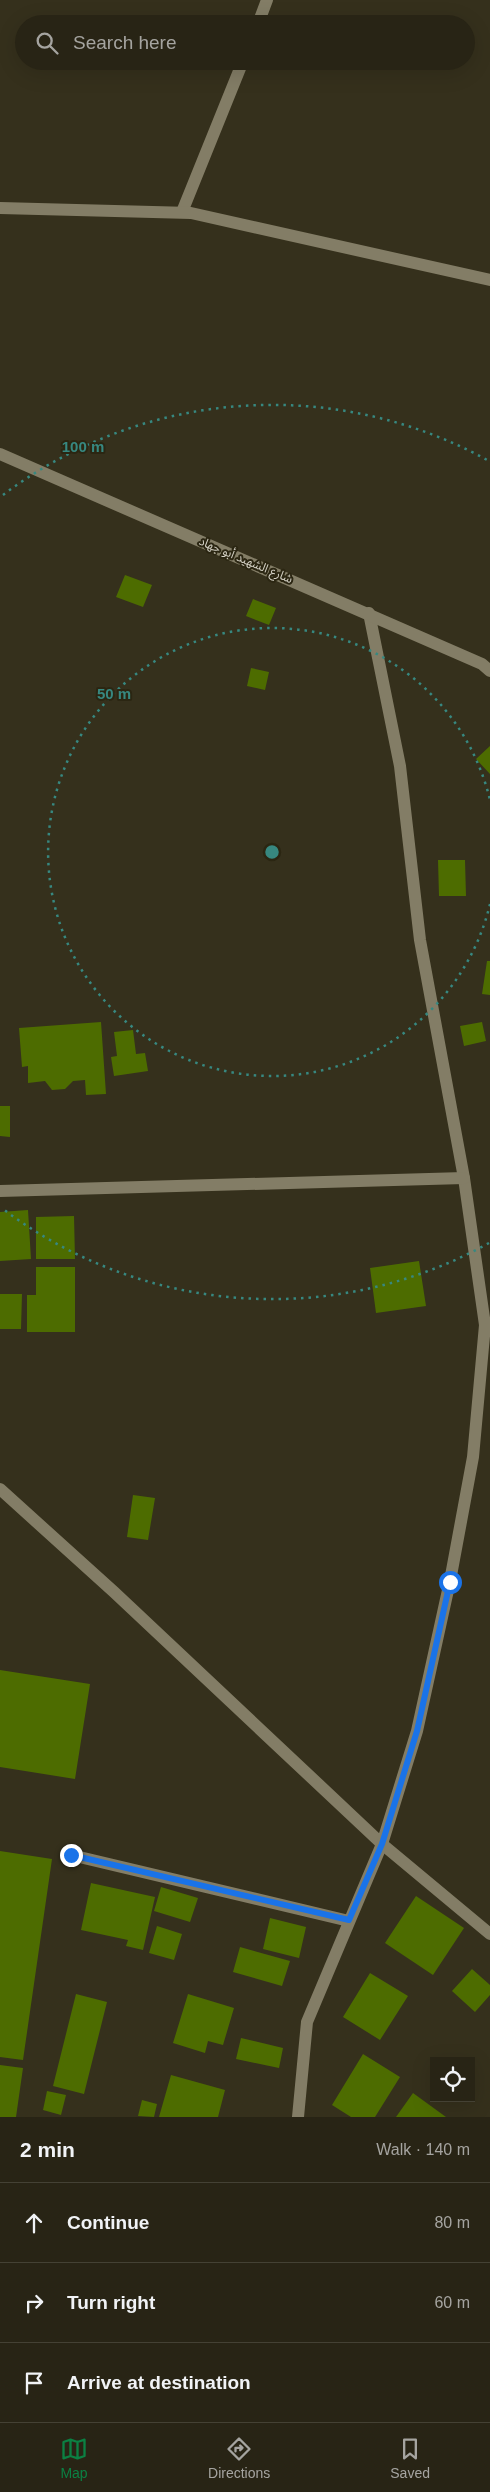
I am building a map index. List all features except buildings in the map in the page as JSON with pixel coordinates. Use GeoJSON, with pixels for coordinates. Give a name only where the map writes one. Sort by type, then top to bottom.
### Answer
{"type":"FeatureCollection","features":[{"type":"Feature","properties":{"kind":"street"},"geometry":{"type":"LineString","coordinates":[[261,15],[267,0]]}},
{"type":"Feature","properties":{"kind":"street"},"geometry":{"type":"LineString","coordinates":[[182,212],[239,70]]}},
{"type":"Feature","properties":{"kind":"street"},"geometry":{"type":"LineString","coordinates":[[0,208],[182,212],[490,280]]}},
{"type":"Feature","properties":{"kind":"street","name":"شارع الشهيد أبو جهاد"},"geometry":{"type":"LineString","coordinates":[[0,454],[369,613],[482,664],[490,670]]}},
{"type":"Feature","properties":{"kind":"street"},"geometry":{"type":"LineString","coordinates":[[298,2117],[307,2022],[382,1844],[417,1731],[450,1582],[473,1457],[485,1324],[464,1178],[420,940],[400,766],[369,613]]}},
{"type":"Feature","properties":{"kind":"street"},"geometry":{"type":"LineString","coordinates":[[0,1191],[464,1178]]}},
{"type":"Feature","properties":{"kind":"street"},"geometry":{"type":"LineString","coordinates":[[0,1489],[114,1592],[382,1844],[490,1934]]}},
{"type":"Feature","properties":{"kind":"street"},"geometry":{"type":"LineString","coordinates":[[71,1855],[349,1920]]}},
{"type":"Feature","properties":{"kind":"route"},"geometry":{"type":"LineString","coordinates":[[71,1855],[349,1920],[382,1844],[417,1731],[450,1582]]}}]}
